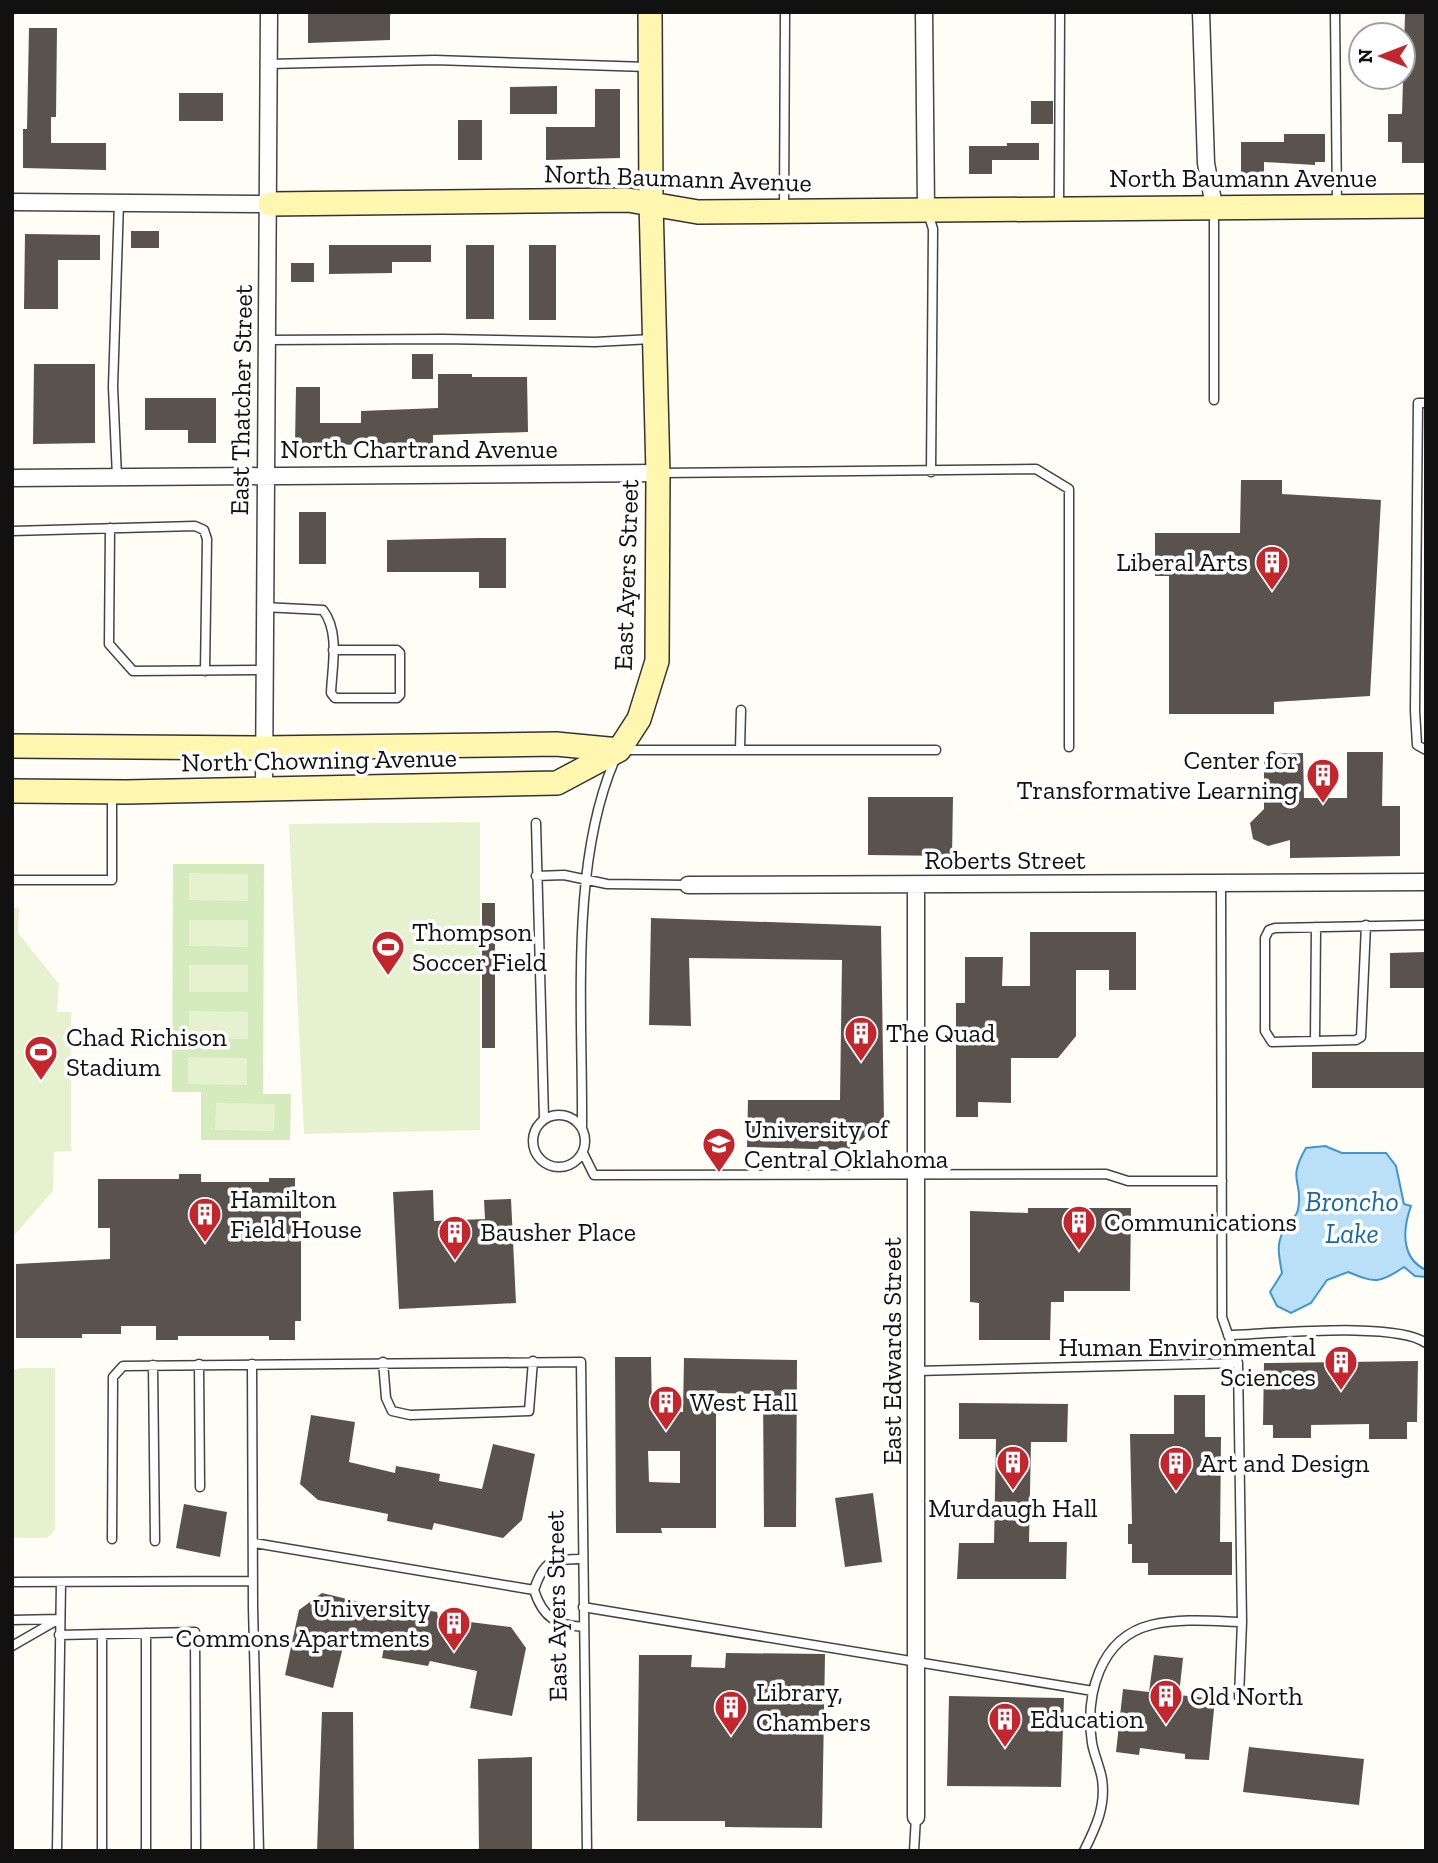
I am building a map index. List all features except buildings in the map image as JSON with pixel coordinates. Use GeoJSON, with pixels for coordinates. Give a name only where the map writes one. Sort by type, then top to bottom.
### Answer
{"type":"FeatureCollection","features":[{"type":"Feature","properties":{"kind":"street","name":"East Thatcher Street"},"geometry":{"type":"LineString","coordinates":[[264,789],[262,670],[270,204],[269,12]]}},
{"type":"Feature","properties":{"kind":"street","name":"East Ayers Street"},"geometry":{"type":"LineString","coordinates":[[619,750],[639,719],[657,661],[658,473],[651,202],[650,12]]}},
{"type":"Feature","properties":{"kind":"street"},"geometry":{"type":"LineString","coordinates":[[923,12],[926,208]]}},
{"type":"Feature","properties":{"kind":"street"},"geometry":{"type":"LineString","coordinates":[[1201,12],[1206,163],[1214,206]]}},
{"type":"Feature","properties":{"kind":"street","name":"North Baumann Avenue"},"geometry":{"type":"LineString","coordinates":[[12,202],[651,202],[698,212],[926,208],[1426,206]]}},
{"type":"Feature","properties":{"kind":"street","name":"North Chartrand Avenue"},"geometry":{"type":"LineString","coordinates":[[12,478],[658,473]]}},
{"type":"Feature","properties":{"kind":"street","name":"North Chowning Avenue"},"geometry":{"type":"LineString","coordinates":[[12,746],[262,748],[556,744],[619,750]]}},
{"type":"Feature","properties":{"kind":"street","name":"North Chowning Avenue"},"geometry":{"type":"LineString","coordinates":[[12,791],[111,792],[557,783],[619,750]]}},
{"type":"Feature","properties":{"kind":"street","name":"Roberts Street"},"geometry":{"type":"LineString","coordinates":[[688,885],[1426,882]]}},
{"type":"Feature","properties":{"kind":"street","name":"East Edwards Street"},"geometry":{"type":"LineString","coordinates":[[916,885],[916,1817]]}},
{"type":"Feature","properties":{"kind":"lane"},"geometry":{"type":"LineString","coordinates":[[785,12],[785,210]]}},
{"type":"Feature","properties":{"kind":"lane"},"geometry":{"type":"LineString","coordinates":[[1059,207],[1060,12]]}},
{"type":"Feature","properties":{"kind":"lane"},"geometry":{"type":"LineString","coordinates":[[1335,12],[1337,206]]}},
{"type":"Feature","properties":{"kind":"lane"},"geometry":{"type":"LineString","coordinates":[[269,64],[435,60],[652,67]]}},
{"type":"Feature","properties":{"kind":"lane"},"geometry":{"type":"LineString","coordinates":[[117,477],[113,387],[119,202]]}},
{"type":"Feature","properties":{"kind":"lane"},"geometry":{"type":"LineString","coordinates":[[1214,206],[1214,400]]}},
{"type":"Feature","properties":{"kind":"lane"},"geometry":{"type":"LineString","coordinates":[[926,208],[933,229],[931,472]]}},
{"type":"Feature","properties":{"kind":"lane"},"geometry":{"type":"LineString","coordinates":[[267,340],[456,339],[595,342],[655,339]]}},
{"type":"Feature","properties":{"kind":"lane"},"geometry":{"type":"LineString","coordinates":[[1426,403],[1418,403],[1415,711],[1416,745],[1426,750]]}},
{"type":"Feature","properties":{"kind":"lane"},"geometry":{"type":"LineString","coordinates":[[658,473],[1036,470],[1069,489],[1069,747]]}},
{"type":"Feature","properties":{"kind":"lane"},"geometry":{"type":"LineString","coordinates":[[12,531],[195,526],[204,530],[207,539],[205,671]]}},
{"type":"Feature","properties":{"kind":"lane"},"geometry":{"type":"LineString","coordinates":[[110,528],[109,644],[133,671],[262,670]]}},
{"type":"Feature","properties":{"kind":"lane"},"geometry":{"type":"LineString","coordinates":[[263,607],[323,610],[330,619],[331,693],[335,698],[397,698],[400,695],[400,653],[397,650],[332,650]]}},
{"type":"Feature","properties":{"kind":"lane"},"geometry":{"type":"LineString","coordinates":[[740,749],[741,710]]}},
{"type":"Feature","properties":{"kind":"lane","name":"North Chowning Avenue"},"geometry":{"type":"LineString","coordinates":[[619,750],[936,750]]}},
{"type":"Feature","properties":{"kind":"lane","name":"East Ayers Street"},"geometry":{"type":"LineString","coordinates":[[582,1127],[584,879],[598,808],[619,750]]}},
{"type":"Feature","properties":{"kind":"lane"},"geometry":{"type":"LineString","coordinates":[[12,880],[112,880],[111,792]]}},
{"type":"Feature","properties":{"kind":"lane"},"geometry":{"type":"LineString","coordinates":[[536,823],[544,1118]]}},
{"type":"Feature","properties":{"kind":"lane","name":"Roberts Street"},"geometry":{"type":"LineString","coordinates":[[536,876],[564,875],[607,884],[688,885]]}},
{"type":"Feature","properties":{"kind":"lane"},"geometry":{"type":"LineString","coordinates":[[1221,884],[1222,1317],[1238,1363],[1242,1622],[1239,1697]]}},
{"type":"Feature","properties":{"kind":"lane"},"geometry":{"type":"LineString","coordinates":[[1366,925],[1361,1037],[1356,1040],[1272,1042],[1268,1038],[1265,939],[1269,930],[1366,925],[1426,925]]}},
{"type":"Feature","properties":{"kind":"lane"},"geometry":{"type":"LineString","coordinates":[[1315,1041],[1316,927]]}},
{"type":"Feature","properties":{"kind":"lane"},"geometry":{"type":"LineString","coordinates":[[583,1153],[571,1165],[562,1167],[545,1163],[534,1150],[533,1141],[538,1125],[544,1118],[552,1115],[569,1116],[582,1127],[585,1135],[583,1153],[594,1175],[1106,1174],[1128,1181],[1222,1181]]}},
{"type":"Feature","properties":{"kind":"lane"},"geometry":{"type":"LineString","coordinates":[[1228,1335],[1384,1332],[1417,1337],[1426,1343]]}},
{"type":"Feature","properties":{"kind":"lane"},"geometry":{"type":"LineString","coordinates":[[112,1539],[113,1377],[123,1366],[199,1364],[252,1364],[383,1362],[533,1361],[529,1411],[410,1415],[392,1411],[386,1398],[383,1362]]}},
{"type":"Feature","properties":{"kind":"lane","name":"East Ayers Street"},"geometry":{"type":"LineString","coordinates":[[533,1361],[581,1362],[587,1851]]}},
{"type":"Feature","properties":{"kind":"lane"},"geometry":{"type":"LineString","coordinates":[[916,1371],[1238,1363]]}},
{"type":"Feature","properties":{"kind":"lane"},"geometry":{"type":"LineString","coordinates":[[199,1364],[200,1487]]}},
{"type":"Feature","properties":{"kind":"lane"},"geometry":{"type":"LineString","coordinates":[[252,1364],[253,1581],[259,1851]]}},
{"type":"Feature","properties":{"kind":"lane"},"geometry":{"type":"LineString","coordinates":[[153,1365],[155,1541]]}},
{"type":"Feature","properties":{"kind":"lane"},"geometry":{"type":"LineString","coordinates":[[254,1543],[534,1590]]}},
{"type":"Feature","properties":{"kind":"lane"},"geometry":{"type":"LineString","coordinates":[[582,1559],[552,1561],[540,1571],[534,1590],[548,1618],[562,1626],[584,1628]]}},
{"type":"Feature","properties":{"kind":"lane"},"geometry":{"type":"LineString","coordinates":[[57,1851],[61,1581]]}},
{"type":"Feature","properties":{"kind":"lane"},"geometry":{"type":"LineString","coordinates":[[12,1582],[253,1581]]}},
{"type":"Feature","properties":{"kind":"lane"},"geometry":{"type":"LineString","coordinates":[[583,1607],[1093,1691]]}},
{"type":"Feature","properties":{"kind":"lane"},"geometry":{"type":"LineString","coordinates":[[12,1620],[59,1619]]}},
{"type":"Feature","properties":{"kind":"lane"},"geometry":{"type":"LineString","coordinates":[[12,1646],[59,1619]]}},
{"type":"Feature","properties":{"kind":"lane"},"geometry":{"type":"LineString","coordinates":[[1084,1851],[1098,1823],[1102,1803],[1102,1779],[1092,1743],[1093,1691],[1101,1664],[1116,1645],[1150,1625],[1187,1620],[1242,1622]]}},
{"type":"Feature","properties":{"kind":"lane"},"geometry":{"type":"LineString","coordinates":[[59,1635],[195,1632],[196,1851]]}},
{"type":"Feature","properties":{"kind":"lane"},"geometry":{"type":"LineString","coordinates":[[146,1633],[146,1851]]}},
{"type":"Feature","properties":{"kind":"lane"},"geometry":{"type":"LineString","coordinates":[[102,1634],[102,1851]]}},
{"type":"Feature","properties":{"kind":"lane"},"geometry":{"type":"LineString","coordinates":[[914,1851],[916,1817]]}},
{"type":"Feature","properties":{"kind":"green space","name":"Thompson Soccer Field"},"geometry":{"type":"Polygon","coordinates":[[[480,822],[480,1130],[304,1134],[289,824],[480,822]]]}},
{"type":"Feature","properties":{"kind":"green space"},"geometry":{"type":"Polygon","coordinates":[[[173,864],[264,864],[263,1094],[291,1094],[290,1140],[201,1140],[201,1092],[172,1092],[173,864]]]}},
{"type":"Feature","properties":{"kind":"green space"},"geometry":{"type":"Polygon","coordinates":[[[189,873],[248,874],[248,901],[189,900],[189,873]]]}},
{"type":"Feature","properties":{"kind":"green space","name":"Chad Richison Stadium"},"geometry":{"type":"Polygon","coordinates":[[[12,908],[19,908],[18,933],[59,984],[57,1012],[71,1012],[71,1151],[54,1152],[53,1191],[12,1238],[12,908]]]}},
{"type":"Feature","properties":{"kind":"green space"},"geometry":{"type":"Polygon","coordinates":[[[189,920],[248,920],[248,947],[189,946],[189,920]]]}},
{"type":"Feature","properties":{"kind":"green space"},"geometry":{"type":"Polygon","coordinates":[[[189,965],[248,965],[248,992],[189,992],[189,965]]]}},
{"type":"Feature","properties":{"kind":"green space"},"geometry":{"type":"Polygon","coordinates":[[[189,1011],[248,1012],[248,1039],[189,1038],[189,1011]]]}},
{"type":"Feature","properties":{"kind":"green space"},"geometry":{"type":"Polygon","coordinates":[[[188,1057],[247,1058],[247,1085],[188,1084],[188,1057]]]}},
{"type":"Feature","properties":{"kind":"green space"},"geometry":{"type":"Polygon","coordinates":[[[216,1103],[275,1104],[274,1131],[215,1130],[216,1103]]]}},
{"type":"Feature","properties":{"kind":"green space"},"geometry":{"type":"Polygon","coordinates":[[[55,1368],[55,1530],[47,1538],[12,1538],[12,1370],[55,1368]]]}},
{"type":"Feature","properties":{"kind":"water","name":"Broncho Lake"},"geometry":{"type":"Polygon","coordinates":[[[1325,1146],[1342,1153],[1386,1153],[1396,1166],[1404,1204],[1411,1206],[1405,1233],[1408,1250],[1418,1265],[1426,1270],[1426,1277],[1415,1276],[1404,1267],[1377,1280],[1348,1272],[1327,1280],[1311,1303],[1291,1313],[1277,1306],[1270,1292],[1282,1273],[1279,1244],[1297,1212],[1299,1192],[1296,1175],[1300,1159],[1306,1148],[1325,1146]]]}},
{"type":"Feature","properties":{"kind":"place","name":"Liberal Arts"},"geometry":{"type":"Point","coordinates":[1272,592]}},
{"type":"Feature","properties":{"kind":"place","name":"Center for Transformative Learning"},"geometry":{"type":"Point","coordinates":[1323,805]}},
{"type":"Feature","properties":{"kind":"place","name":"Thompson Soccer Field"},"geometry":{"type":"Point","coordinates":[388,977]}},
{"type":"Feature","properties":{"kind":"place","name":"The Quad"},"geometry":{"type":"Point","coordinates":[861,1063]}},
{"type":"Feature","properties":{"kind":"place","name":"Chad Richison Stadium"},"geometry":{"type":"Point","coordinates":[41,1082]}},
{"type":"Feature","properties":{"kind":"place","name":"University of Central Oklahoma"},"geometry":{"type":"Point","coordinates":[719,1174]}},
{"type":"Feature","properties":{"kind":"place","name":"Hamilton Field House"},"geometry":{"type":"Point","coordinates":[205,1244]}},
{"type":"Feature","properties":{"kind":"place","name":"Communications"},"geometry":{"type":"Point","coordinates":[1079,1252]}},
{"type":"Feature","properties":{"kind":"place","name":"Bausher Place"},"geometry":{"type":"Point","coordinates":[455,1262]}},
{"type":"Feature","properties":{"kind":"place","name":"Human Environmental Sciences"},"geometry":{"type":"Point","coordinates":[1341,1392]}},
{"type":"Feature","properties":{"kind":"place","name":"West Hall"},"geometry":{"type":"Point","coordinates":[666,1432]}},
{"type":"Feature","properties":{"kind":"place","name":"Murdaugh Hall"},"geometry":{"type":"Point","coordinates":[1013,1492]}},
{"type":"Feature","properties":{"kind":"place","name":"Art and Design"},"geometry":{"type":"Point","coordinates":[1176,1493]}},
{"type":"Feature","properties":{"kind":"place","name":"University Commons Apartments"},"geometry":{"type":"Point","coordinates":[454,1653]}},
{"type":"Feature","properties":{"kind":"place","name":"Old North"},"geometry":{"type":"Point","coordinates":[1166,1726]}},
{"type":"Feature","properties":{"kind":"place","name":"Library, Chambers"},"geometry":{"type":"Point","coordinates":[731,1737]}},
{"type":"Feature","properties":{"kind":"place","name":"Education"},"geometry":{"type":"Point","coordinates":[1005,1749]}}]}
